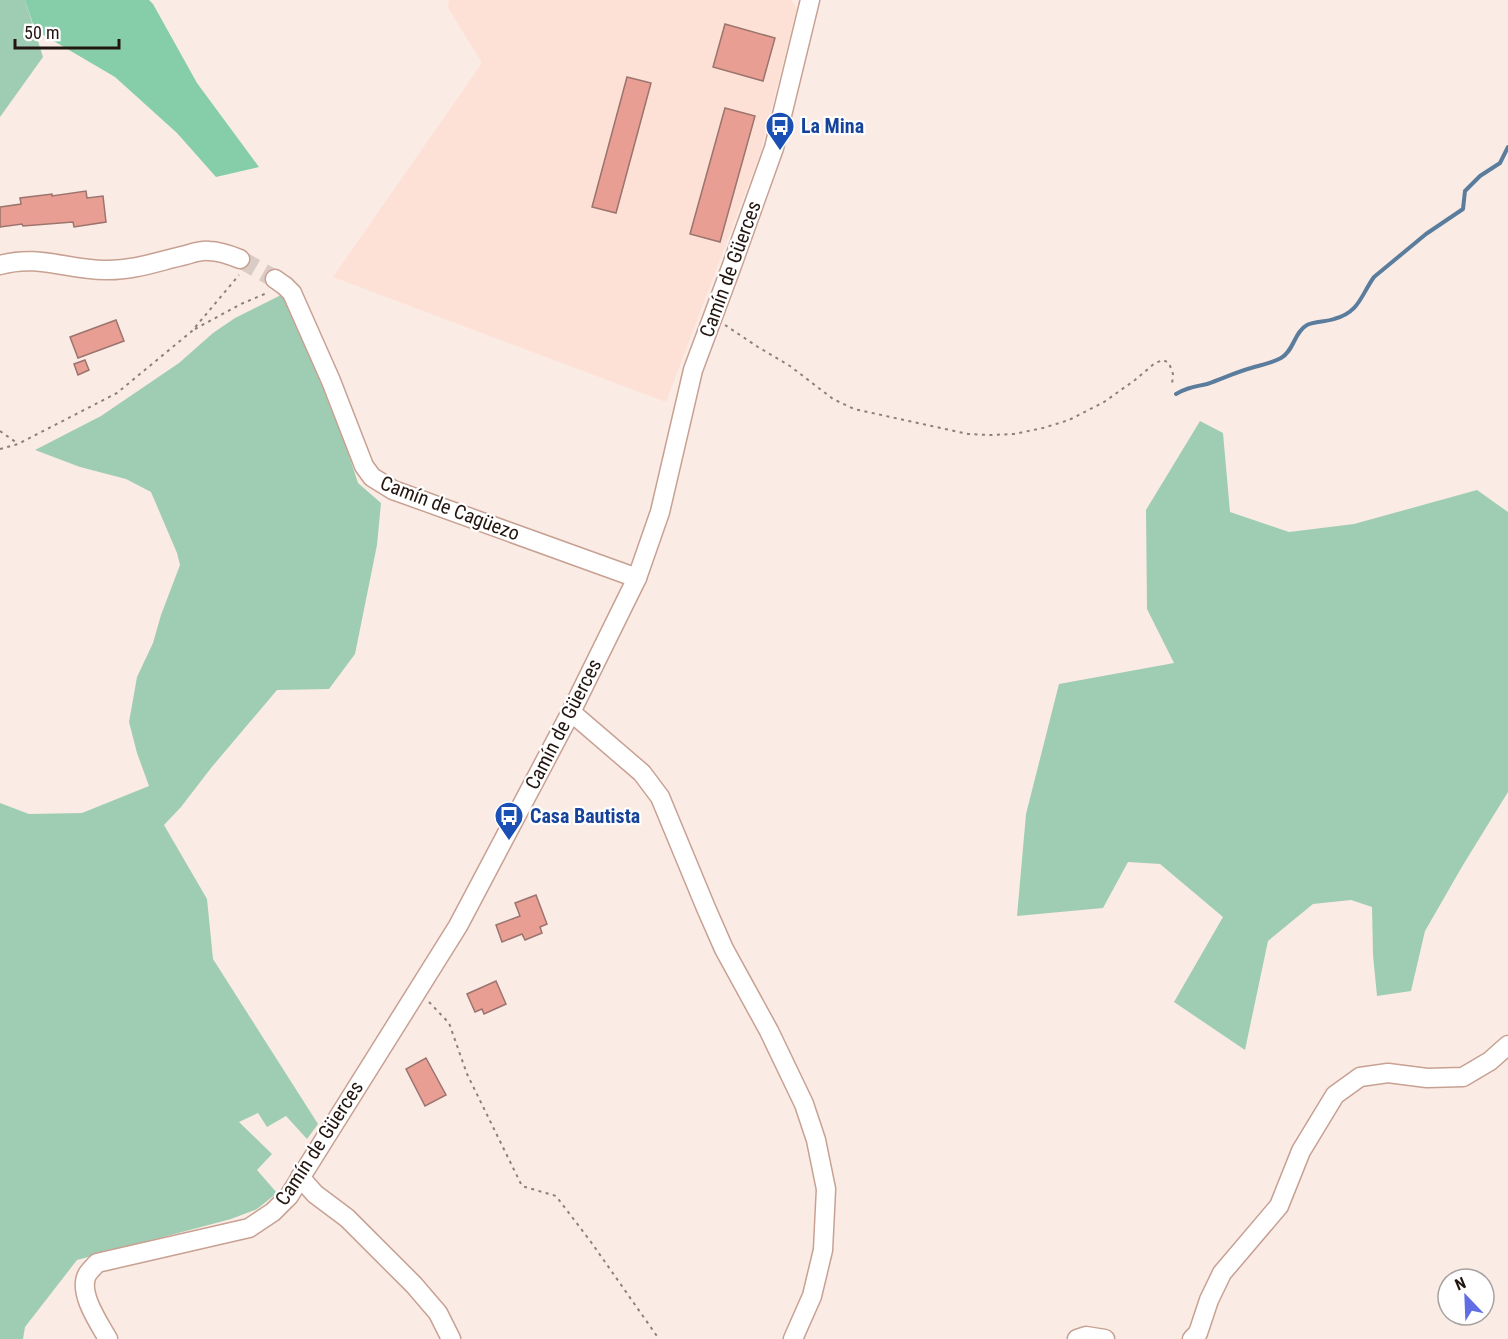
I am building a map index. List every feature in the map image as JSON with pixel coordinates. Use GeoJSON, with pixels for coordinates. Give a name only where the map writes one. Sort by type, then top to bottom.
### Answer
{"type":"FeatureCollection","features":[{"type":"Feature","properties":{"kind":"street","name":"Camín de Güerces"},"geometry":{"type":"LineString","coordinates":[[108,1339],[84,1288],[87,1274],[97,1263],[249,1228],[273,1212],[289,1196],[458,927],[571,712],[637,578],[660,512],[693,369],[774,148],[810,0]]}},
{"type":"Feature","properties":{"kind":"street"},"geometry":{"type":"LineString","coordinates":[[0,265],[14,261],[38,260],[104,271],[134,269],[207,250],[229,254],[240,266]]}},
{"type":"Feature","properties":{"kind":"street","name":"Camín de Cagüezo"},"geometry":{"type":"LineString","coordinates":[[280,283],[292,293],[331,381],[364,466],[372,477],[393,490],[637,578]]}},
{"type":"Feature","properties":{"kind":"street"},"geometry":{"type":"LineString","coordinates":[[571,712],[642,773],[660,797],[724,949],[769,1031],[804,1104],[816,1140],[826,1189],[823,1250],[812,1296],[793,1339]]}},
{"type":"Feature","properties":{"kind":"street"},"geometry":{"type":"LineString","coordinates":[[1192,1339],[1198,1333],[1209,1300],[1222,1273],[1279,1206],[1301,1150],[1335,1095],[1360,1077],[1388,1073],[1427,1078],[1463,1077],[1490,1061],[1508,1045]]}},
{"type":"Feature","properties":{"kind":"street"},"geometry":{"type":"LineString","coordinates":[[300,1177],[315,1194],[347,1218],[414,1285],[438,1313],[451,1339]]}},
{"type":"Feature","properties":{"kind":"street"},"geometry":{"type":"LineString","coordinates":[[1077,1339],[1086,1336],[1105,1339]]}},
{"type":"Feature","properties":{"kind":"path"},"geometry":{"type":"LineString","coordinates":[[192,331],[240,266]]}},
{"type":"Feature","properties":{"kind":"path"},"geometry":{"type":"LineString","coordinates":[[0,449],[18,444],[117,393],[192,331],[280,283]]}},
{"type":"Feature","properties":{"kind":"path"},"geometry":{"type":"LineString","coordinates":[[713,316],[790,366],[833,399],[854,409],[968,434],[1014,434],[1069,420],[1104,402],[1155,363],[1163,360],[1169,363],[1173,374],[1172,385]]}},
{"type":"Feature","properties":{"kind":"path"},"geometry":{"type":"LineString","coordinates":[[0,431],[18,444]]}},
{"type":"Feature","properties":{"kind":"path"},"geometry":{"type":"LineString","coordinates":[[417,991],[449,1023],[467,1074],[522,1186],[556,1196],[659,1339]]}},
{"type":"Feature","properties":{"kind":"shaded area"},"geometry":{"type":"Polygon","coordinates":[[[449,0],[791,0],[797,8],[760,154],[666,402],[333,277],[482,63],[448,8],[449,0]]]}},
{"type":"Feature","properties":{"kind":"green space"},"geometry":{"type":"Polygon","coordinates":[[[0,0],[25,0],[43,57],[0,117],[0,0]]]}},
{"type":"Feature","properties":{"kind":"green space"},"geometry":{"type":"Polygon","coordinates":[[[25,0],[149,0],[197,83],[259,167],[216,177],[177,133],[115,77],[35,30],[25,0]]]}},
{"type":"Feature","properties":{"kind":"green space"},"geometry":{"type":"Polygon","coordinates":[[[283,294],[346,446],[358,483],[381,503],[377,545],[355,654],[329,689],[277,690],[164,825],[207,899],[213,959],[318,1124],[307,1139],[286,1116],[267,1127],[258,1113],[239,1122],[272,1154],[257,1170],[277,1193],[257,1209],[231,1219],[77,1260],[25,1327],[23,1339],[0,1339],[0,803],[29,814],[82,813],[149,786],[129,722],[137,677],[153,643],[180,565],[151,492],[126,479],[80,467],[35,450],[101,416],[179,363],[213,333],[235,318],[283,294]]]}},
{"type":"Feature","properties":{"kind":"green space"},"geometry":{"type":"Polygon","coordinates":[[[1200,421],[1223,433],[1230,512],[1289,532],[1354,524],[1477,490],[1508,512],[1508,792],[1425,931],[1411,991],[1377,996],[1372,907],[1351,900],[1313,904],[1268,941],[1245,1050],[1174,1002],[1223,917],[1160,864],[1128,862],[1103,908],[1017,916],[1026,814],[1059,684],[1174,663],[1147,609],[1146,510],[1200,421]]]}},
{"type":"Feature","properties":{"kind":"building"},"geometry":{"type":"Polygon","coordinates":[[[725,24],[775,38],[763,81],[713,67],[725,24]]]}},
{"type":"Feature","properties":{"kind":"building"},"geometry":{"type":"Polygon","coordinates":[[[627,77],[651,83],[616,213],[592,207],[627,77]]]}},
{"type":"Feature","properties":{"kind":"building"},"geometry":{"type":"Polygon","coordinates":[[[725,108],[755,116],[720,242],[690,234],[725,108]]]}},
{"type":"Feature","properties":{"kind":"building"},"geometry":{"type":"Polygon","coordinates":[[[86,191],[87,198],[103,196],[106,222],[74,227],[73,222],[0,227],[0,207],[21,204],[20,198],[86,191]]]}},
{"type":"Feature","properties":{"kind":"building"},"geometry":{"type":"Polygon","coordinates":[[[116,320],[124,341],[78,358],[70,337],[116,320]]]}},
{"type":"Feature","properties":{"kind":"building"},"geometry":{"type":"Polygon","coordinates":[[[85,360],[89,370],[78,375],[74,364],[85,360]]]}},
{"type":"Feature","properties":{"kind":"building"},"geometry":{"type":"Polygon","coordinates":[[[536,895],[547,924],[540,927],[542,933],[525,940],[522,934],[502,942],[496,925],[520,916],[515,903],[536,895]]]}},
{"type":"Feature","properties":{"kind":"building"},"geometry":{"type":"Polygon","coordinates":[[[496,981],[506,1004],[484,1014],[482,1009],[475,1012],[467,994],[496,981]]]}},
{"type":"Feature","properties":{"kind":"building"},"geometry":{"type":"Polygon","coordinates":[[[426,1058],[446,1095],[425,1106],[406,1069],[426,1058]]]}},
{"type":"Feature","properties":{"kind":"waterway"},"geometry":{"type":"LineString","coordinates":[[1176,394],[1278,360],[1289,351],[1299,332],[1307,325],[1331,320],[1349,312],[1374,277],[1426,234],[1463,209],[1465,191],[1480,176],[1500,163],[1508,147]]}},
{"type":"Feature","properties":{"kind":"tunnel"},"geometry":{"type":"LineString","coordinates":[[240,259],[275,279]]}},
{"type":"Feature","properties":{"kind":"place","name":"La Mina"},"geometry":{"type":"Point","coordinates":[780,152]}},
{"type":"Feature","properties":{"kind":"place","name":"Casa Bautista"},"geometry":{"type":"Point","coordinates":[509,842]}}]}
